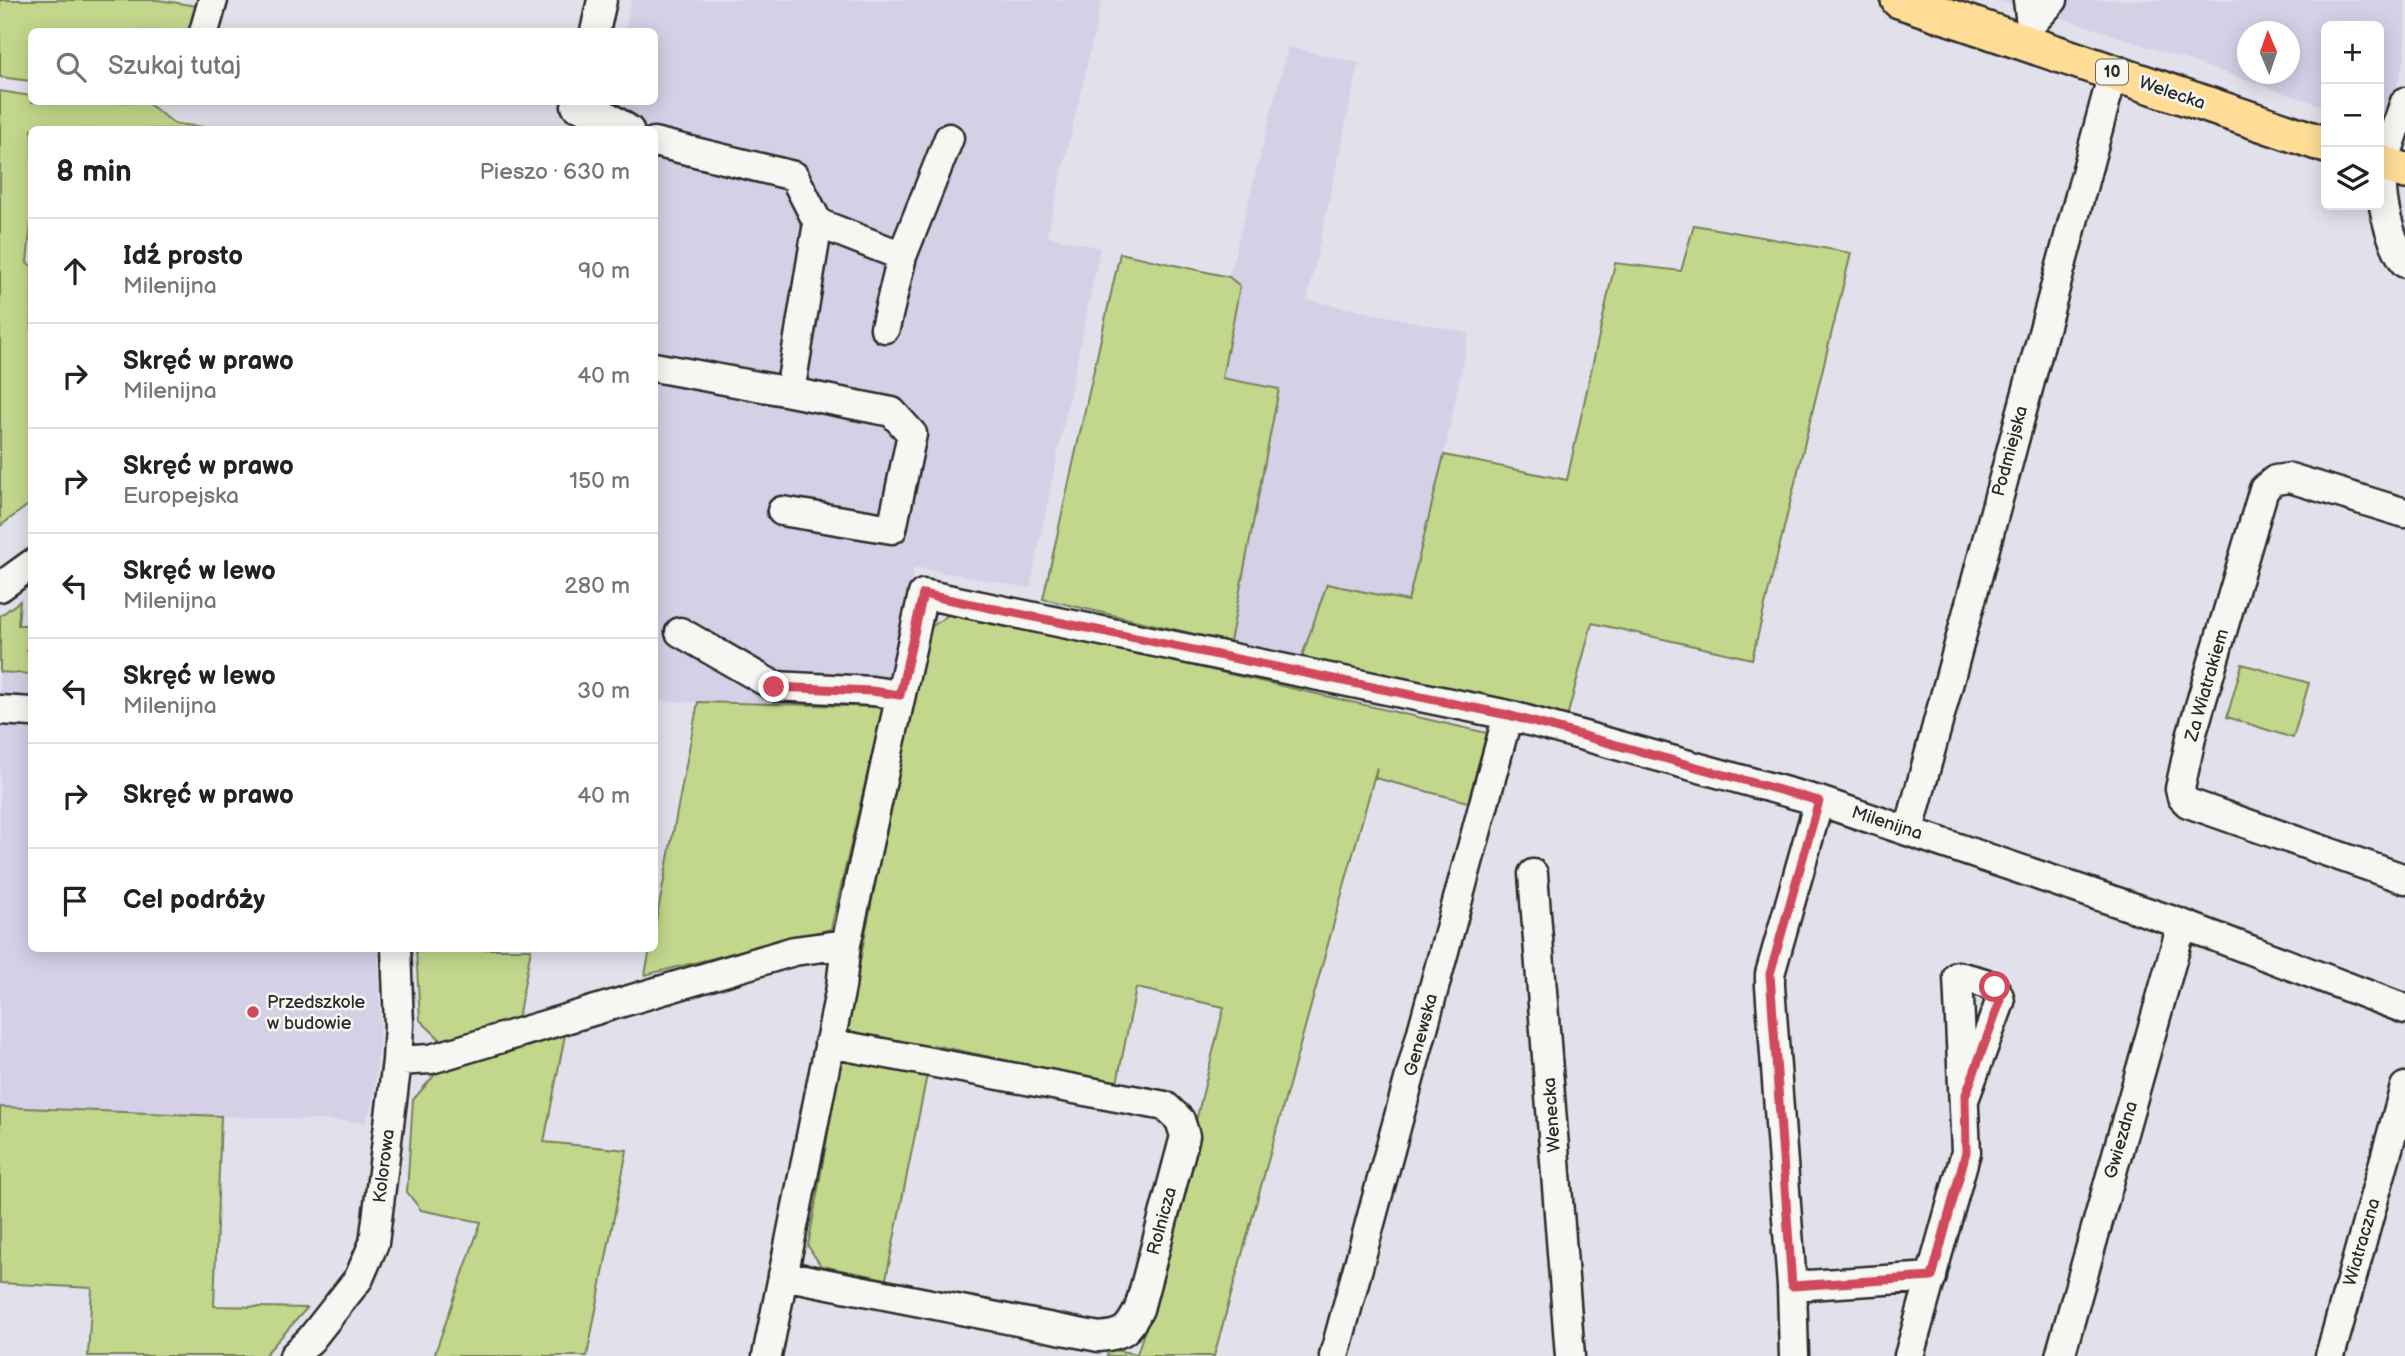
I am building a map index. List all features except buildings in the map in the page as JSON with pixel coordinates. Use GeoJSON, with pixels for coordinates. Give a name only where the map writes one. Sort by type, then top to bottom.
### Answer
{"type":"FeatureCollection","features":[{"type":"Feature","properties":{"kind":"main road","name":"Welecka"},"geometry":{"type":"LineString","coordinates":[[1899,0],[2028,22],[2113,73],[2321,143]]}},
{"type":"Feature","properties":{"kind":"street"},"geometry":{"type":"LineString","coordinates":[[205,28],[212,0]]}},
{"type":"Feature","properties":{"kind":"street"},"geometry":{"type":"LineString","coordinates":[[595,28],[601,0]]}},
{"type":"Feature","properties":{"kind":"street"},"geometry":{"type":"LineString","coordinates":[[2028,22],[2053,0]]}},
{"type":"Feature","properties":{"kind":"street","name":"Podmiejska"},"geometry":{"type":"LineString","coordinates":[[1909,830],[2113,73]]}},
{"type":"Feature","properties":{"kind":"street"},"geometry":{"type":"LineString","coordinates":[[2405,102],[2383,193],[2395,243],[2405,263]]}},
{"type":"Feature","properties":{"kind":"street"},"geometry":{"type":"LineString","coordinates":[[573,112],[604,114],[623,126]]}},
{"type":"Feature","properties":{"kind":"street"},"geometry":{"type":"LineString","coordinates":[[885,328],[902,256],[949,138]]}},
{"type":"Feature","properties":{"kind":"street"},"geometry":{"type":"LineString","coordinates":[[658,143],[794,176],[818,223],[790,392]]}},
{"type":"Feature","properties":{"kind":"street"},"geometry":{"type":"LineString","coordinates":[[818,223],[902,256]]}},
{"type":"Feature","properties":{"kind":"street"},"geometry":{"type":"LineString","coordinates":[[658,368],[892,412],[912,434],[892,529],[782,511]]}},
{"type":"Feature","properties":{"kind":"street","name":"Za Wiatrakiem"},"geometry":{"type":"LineString","coordinates":[[2405,513],[2290,478],[2275,480],[2264,489],[2192,733],[2179,789],[2188,803],[2405,879]]}},
{"type":"Feature","properties":{"kind":"street"},"geometry":{"type":"LineString","coordinates":[[0,587],[28,567]]}},
{"type":"Feature","properties":{"kind":"street","name":"Milenijna"},"geometry":{"type":"LineString","coordinates":[[900,695],[923,594],[1508,715],[1819,801],[1909,830],[2182,924],[2405,1009]]}},
{"type":"Feature","properties":{"kind":"street"},"geometry":{"type":"LineString","coordinates":[[680,632],[774,687],[872,691],[900,695],[846,944],[841,987],[767,1356]]}},
{"type":"Feature","properties":{"kind":"street"},"geometry":{"type":"LineString","coordinates":[[0,710],[28,712]]}},
{"type":"Feature","properties":{"kind":"street","name":"Genewska"},"geometry":{"type":"LineString","coordinates":[[1334,1356],[1508,715]]}},
{"type":"Feature","properties":{"kind":"street"},"geometry":{"type":"LineString","coordinates":[[1794,1356],[1792,1286],[1770,974],[1819,801]]}},
{"type":"Feature","properties":{"kind":"street","name":"Wenecka"},"geometry":{"type":"LineString","coordinates":[[1534,874],[1570,1356]]}},
{"type":"Feature","properties":{"kind":"street","name":"Gwiezdna"},"geometry":{"type":"LineString","coordinates":[[2060,1356],[2182,924]]}},
{"type":"Feature","properties":{"kind":"street"},"geometry":{"type":"LineString","coordinates":[[397,1060],[431,1059],[794,951],[846,944]]}},
{"type":"Feature","properties":{"kind":"street","name":"Kolorowa"},"geometry":{"type":"LineString","coordinates":[[294,1356],[311,1339],[359,1278],[374,1243],[397,1060],[399,1025],[396,952]]}},
{"type":"Feature","properties":{"kind":"street","name":"Rolnicza"},"geometry":{"type":"LineString","coordinates":[[783,1275],[1099,1337],[1117,1336],[1132,1324],[1139,1309],[1185,1136],[1180,1120],[1164,1106],[829,1042]]}},
{"type":"Feature","properties":{"kind":"street","name":"Wiatraczna"},"geometry":{"type":"LineString","coordinates":[[2330,1356],[2405,1087]]}},
{"type":"Feature","properties":{"kind":"street"},"geometry":{"type":"LineString","coordinates":[[1909,1356],[1966,1152],[1965,1097]]}},
{"type":"Feature","properties":{"kind":"street"},"geometry":{"type":"LineString","coordinates":[[1792,1286],[1932,1277]]}},
{"type":"Feature","properties":{"kind":"shaded area"},"geometry":{"type":"Polygon","coordinates":[[[631,0],[1102,0],[1047,236],[1100,248],[1030,588],[914,567],[883,707],[658,701],[658,126],[597,126],[605,105],[658,105],[658,28],[626,28],[631,0]]]}},
{"type":"Feature","properties":{"kind":"shaded area"},"geometry":{"type":"Polygon","coordinates":[[[1994,0],[2405,0],[2405,59],[2384,126],[2384,21],[2321,21],[2321,105],[2258,84],[2300,84],[2300,21],[2237,21],[2237,77],[2036,9],[1994,0]]]}},
{"type":"Feature","properties":{"kind":"shaded area"},"geometry":{"type":"Polygon","coordinates":[[[1288,47],[1359,63],[1307,300],[1469,333],[1444,455],[1408,601],[1301,659],[1230,642],[1279,390],[1222,378],[1240,286],[1229,277],[1288,47]]]}},
{"type":"Feature","properties":{"kind":"shaded area"},"geometry":{"type":"Polygon","coordinates":[[[0,672],[28,674],[28,952],[378,952],[380,1029],[374,1094],[366,1122],[0,1107],[0,672]]]}},
{"type":"Feature","properties":{"kind":"green space"},"geometry":{"type":"Polygon","coordinates":[[[0,0],[158,0],[198,6],[191,28],[28,28],[28,81],[0,77],[0,0]]]}},
{"type":"Feature","properties":{"kind":"green space"},"geometry":{"type":"Polygon","coordinates":[[[0,91],[28,96],[28,105],[150,105],[175,124],[195,126],[28,126],[28,505],[0,526],[0,91]]]}},
{"type":"Feature","properties":{"kind":"green space"},"geometry":{"type":"Polygon","coordinates":[[[1694,225],[1851,253],[1752,659],[1592,623],[1566,721],[1301,659],[1327,584],[1408,601],[1444,455],[1567,480],[1615,263],[1681,271],[1694,225]]]}},
{"type":"Feature","properties":{"kind":"green space"},"geometry":{"type":"Polygon","coordinates":[[[1120,253],[1229,277],[1240,286],[1222,378],[1279,389],[1230,642],[1043,599],[1120,253]]]}},
{"type":"Feature","properties":{"kind":"green space"},"geometry":{"type":"Polygon","coordinates":[[[20,601],[18,625],[28,625],[28,674],[0,672],[0,616],[20,601]]]}},
{"type":"Feature","properties":{"kind":"green space"},"geometry":{"type":"Polygon","coordinates":[[[954,611],[1487,733],[1468,802],[1375,778],[1377,767],[1214,1356],[1107,1356],[1108,1349],[1137,1354],[1224,1007],[1136,988],[1117,1083],[933,1045],[886,1279],[821,1266],[808,1246],[846,1032],[925,631],[954,611]]]}},
{"type":"Feature","properties":{"kind":"green space"},"geometry":{"type":"Polygon","coordinates":[[[2242,664],[2309,683],[2293,738],[2227,717],[2242,664]]]}},
{"type":"Feature","properties":{"kind":"green space"},"geometry":{"type":"Polygon","coordinates":[[[698,702],[883,707],[831,929],[645,975],[649,952],[658,952],[658,911],[698,702]]]}},
{"type":"Feature","properties":{"kind":"green space"},"geometry":{"type":"Polygon","coordinates":[[[416,952],[530,952],[518,1018],[442,1041],[420,1020],[416,952]]]}},
{"type":"Feature","properties":{"kind":"green space"},"geometry":{"type":"Polygon","coordinates":[[[565,1035],[544,1142],[627,1150],[587,1356],[434,1356],[481,1222],[421,1210],[407,1192],[413,1100],[437,1072],[565,1035]]]}},
{"type":"Feature","properties":{"kind":"green space"},"geometry":{"type":"Polygon","coordinates":[[[0,1107],[221,1116],[214,1306],[307,1308],[264,1356],[88,1356],[92,1288],[0,1283],[0,1107]]]}},
{"type":"Feature","properties":{"kind":"place","name":"Przedszkole w budowie"},"geometry":{"type":"Point","coordinates":[253,1012]}},
{"type":"Feature","properties":{"kind":"route"},"geometry":{"type":"LineString","coordinates":[[774,687],[872,691],[900,695],[923,594],[1508,715],[1819,801],[1770,974],[1792,1286],[1932,1277],[1966,1152],[1965,1097],[2000,1002],[1995,987]]}}]}
